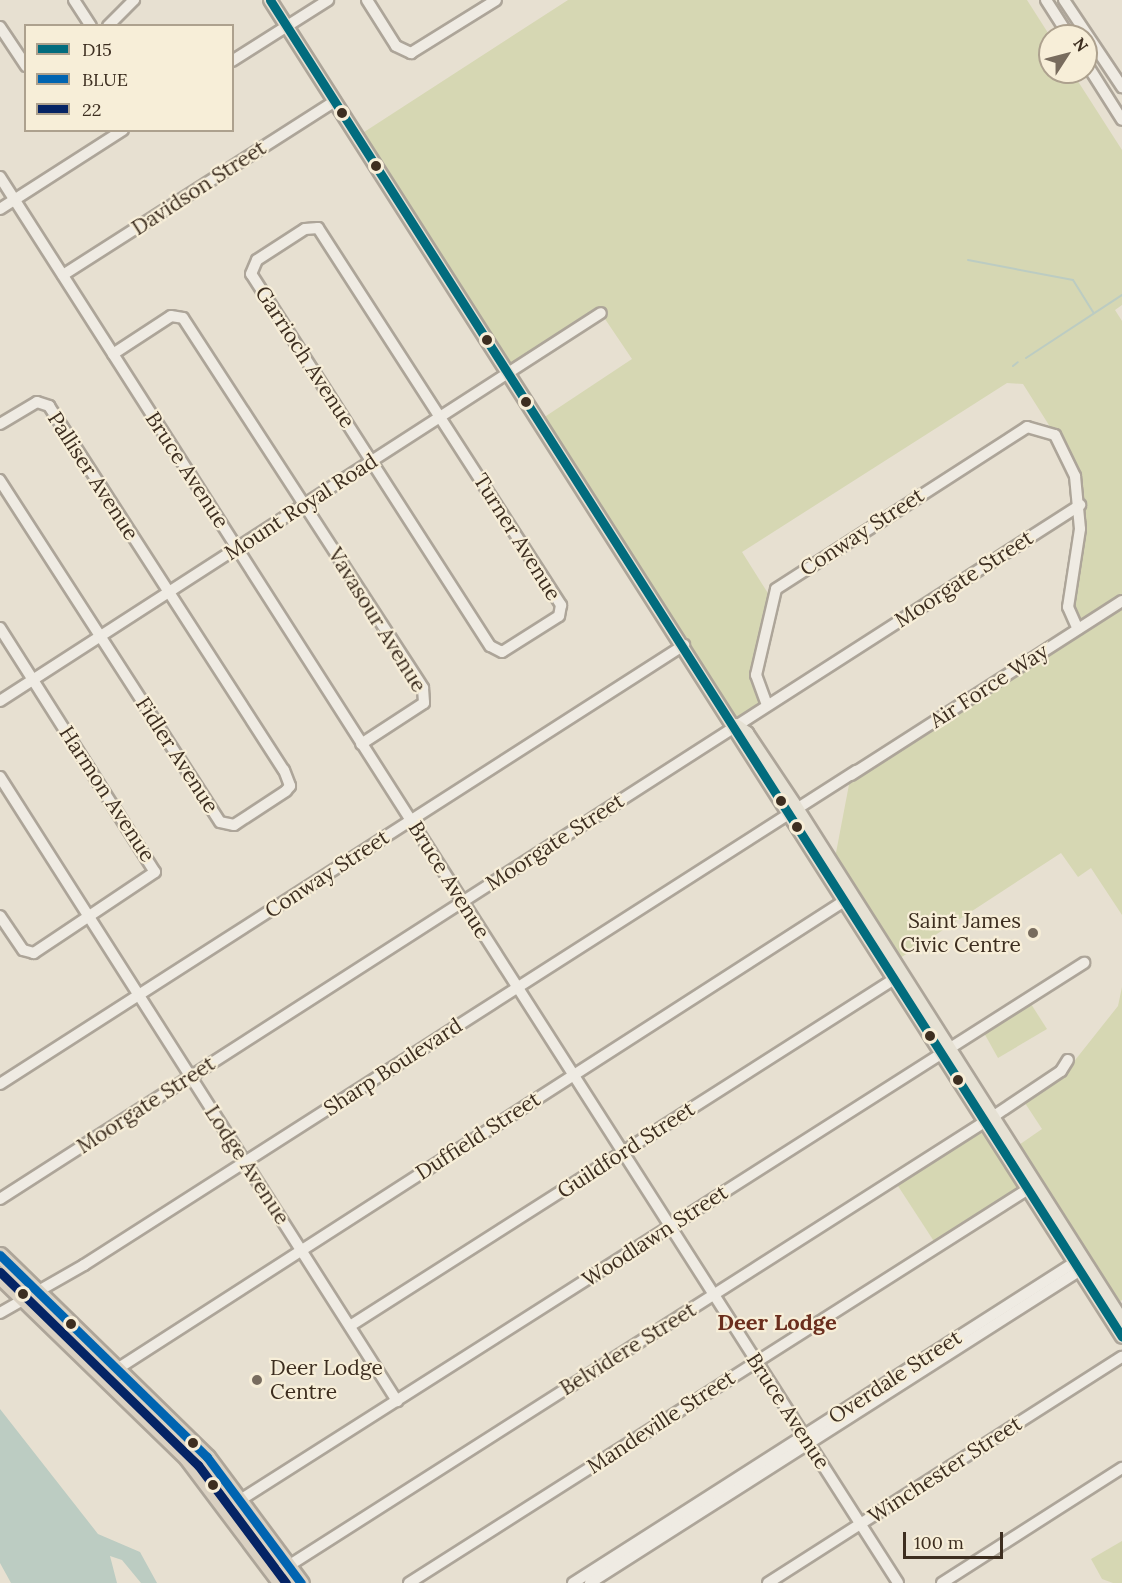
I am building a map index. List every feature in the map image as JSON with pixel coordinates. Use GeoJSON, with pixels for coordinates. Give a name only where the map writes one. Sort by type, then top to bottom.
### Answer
{"type":"FeatureCollection","features":[{"type":"Feature","properties":{"kind":"highway"},"geometry":{"type":"LineString","coordinates":[[0,1255],[118,1367],[207,1457],[301,1583]]}},
{"type":"Feature","properties":{"kind":"highway"},"geometry":{"type":"LineString","coordinates":[[0,1276],[187,1458],[278,1579]]}},
{"type":"Feature","properties":{"kind":"main road"},"geometry":{"type":"LineString","coordinates":[[270,0],[736,725],[747,733],[790,812],[1081,1264],[1122,1337]]}},
{"type":"Feature","properties":{"kind":"main road"},"geometry":{"type":"LineString","coordinates":[[1081,1264],[1122,1320]]}},
{"type":"Feature","properties":{"kind":"street"},"geometry":{"type":"LineString","coordinates":[[74,0],[90,24]]}},
{"type":"Feature","properties":{"kind":"street"},"geometry":{"type":"LineString","coordinates":[[110,24],[134,0]]}},
{"type":"Feature","properties":{"kind":"street"},"geometry":{"type":"LineString","coordinates":[[234,60],[328,0]]}},
{"type":"Feature","properties":{"kind":"street"},"geometry":{"type":"LineString","coordinates":[[367,0],[396,46],[411,53],[496,0]]}},
{"type":"Feature","properties":{"kind":"street"},"geometry":{"type":"LineString","coordinates":[[1046,0],[1061,24]]}},
{"type":"Feature","properties":{"kind":"street"},"geometry":{"type":"LineString","coordinates":[[1064,0],[1122,87]]}},
{"type":"Feature","properties":{"kind":"street"},"geometry":{"type":"LineString","coordinates":[[0,27],[24,63]]}},
{"type":"Feature","properties":{"kind":"street"},"geometry":{"type":"LineString","coordinates":[[1098,82],[1122,120]]}},
{"type":"Feature","properties":{"kind":"street","name":"Davidson Street"},"geometry":{"type":"LineString","coordinates":[[63,275],[335,100]]}},
{"type":"Feature","properties":{"kind":"street"},"geometry":{"type":"LineString","coordinates":[[0,209],[120,132]]}},
{"type":"Feature","properties":{"kind":"street","name":"Bruce Avenue"},"geometry":{"type":"LineString","coordinates":[[0,177],[898,1583]]}},
{"type":"Feature","properties":{"kind":"street","name":"Garrioch Avenue"},"geometry":{"type":"LineString","coordinates":[[372,461],[250,271],[257,260],[305,229],[320,230],[441,417]]}},
{"type":"Feature","properties":{"kind":"street","name":"Mount Royal Road"},"geometry":{"type":"LineString","coordinates":[[0,701],[601,313]]}},
{"type":"Feature","properties":{"kind":"street"},"geometry":{"type":"LineString","coordinates":[[113,354],[171,316],[182,316],[304,504]]}},
{"type":"Feature","properties":{"kind":"street","name":"Palliser Avenue"},"geometry":{"type":"LineString","coordinates":[[0,424],[37,402],[49,406],[168,592]]}},
{"type":"Feature","properties":{"kind":"street","name":"Turner Avenue"},"geometry":{"type":"LineString","coordinates":[[372,461],[490,646],[499,652],[507,650],[559,616],[561,605],[441,417]]}},
{"type":"Feature","properties":{"kind":"street","name":"Conway Street"},"geometry":{"type":"LineString","coordinates":[[767,705],[756,675],[771,598],[781,585],[1019,431],[1035,426],[1055,435],[1072,466],[1080,505]]}},
{"type":"Feature","properties":{"kind":"street"},"geometry":{"type":"LineString","coordinates":[[0,480],[100,636]]}},
{"type":"Feature","properties":{"kind":"street","name":"Vavasour Avenue"},"geometry":{"type":"LineString","coordinates":[[304,504],[426,696],[361,744]]}},
{"type":"Feature","properties":{"kind":"street"},"geometry":{"type":"LineString","coordinates":[[1078,629],[1068,607],[1080,505]]}},
{"type":"Feature","properties":{"kind":"street","name":"Moorgate Street"},"geometry":{"type":"LineString","coordinates":[[0,1199],[1080,505]]}},
{"type":"Feature","properties":{"kind":"street","name":"Fidler Avenue"},"geometry":{"type":"LineString","coordinates":[[100,636],[220,822],[234,825],[286,791],[288,778],[168,592]]}},
{"type":"Feature","properties":{"kind":"street","name":"Air Force Way"},"geometry":{"type":"LineString","coordinates":[[790,812],[1122,601]]}},
{"type":"Feature","properties":{"kind":"street"},"geometry":{"type":"LineString","coordinates":[[0,628],[33,679]]}},
{"type":"Feature","properties":{"kind":"street","name":"Conway Street"},"geometry":{"type":"LineString","coordinates":[[0,1084],[684,645]]}},
{"type":"Feature","properties":{"kind":"street","name":"Harmon Avenue"},"geometry":{"type":"LineString","coordinates":[[33,679],[155,867],[148,880],[90,918]]}},
{"type":"Feature","properties":{"kind":"street","name":"Lodge Avenue"},"geometry":{"type":"LineString","coordinates":[[0,777],[397,1401]]}},
{"type":"Feature","properties":{"kind":"street","name":"Sharp Boulevard"},"geometry":{"type":"LineString","coordinates":[[0,1313],[39,1292],[245,1162],[790,812]]}},
{"type":"Feature","properties":{"kind":"street","name":"Duffield Street"},"geometry":{"type":"LineString","coordinates":[[106,1378],[118,1367],[848,899]]}},
{"type":"Feature","properties":{"kind":"street"},"geometry":{"type":"LineString","coordinates":[[0,916],[28,953],[90,918]]}},
{"type":"Feature","properties":{"kind":"street","name":"Woodlawn Street"},"geometry":{"type":"LineString","coordinates":[[227,1509],[1084,963]]}},
{"type":"Feature","properties":{"kind":"street","name":"Guildford Street"},"geometry":{"type":"LineString","coordinates":[[350,1326],[897,977]]}},
{"type":"Feature","properties":{"kind":"street","name":"Belvidere Street"},"geometry":{"type":"LineString","coordinates":[[278,1579],[288,1566],[988,1119],[1061,1071],[1068,1060]]}},
{"type":"Feature","properties":{"kind":"street","name":"Mandeville Street"},"geometry":{"type":"LineString","coordinates":[[409,1583],[1031,1186]]}},
{"type":"Feature","properties":{"kind":"street","name":"Overdale Street"},"geometry":{"type":"LineString","coordinates":[[573,1583],[619,1559],[1081,1264]]}},
{"type":"Feature","properties":{"kind":"street","name":"Winchester Street"},"geometry":{"type":"LineString","coordinates":[[768,1583],[1122,1357]]}},
{"type":"Feature","properties":{"kind":"street"},"geometry":{"type":"LineString","coordinates":[[942,1583],[1122,1468]]}},
{"type":"Feature","properties":{"kind":"street","name":"Overdale Street"},"geometry":{"type":"LineString","coordinates":[[590,1583],[619,1559]]}},
{"type":"Feature","properties":{"kind":"green space"},"geometry":{"type":"Polygon","coordinates":[[[568,0],[1027,0],[1042,24],[1038,24],[1038,84],[1080,84],[1122,150],[1122,305],[1115,310],[1122,321],[1122,915],[1091,868],[1078,877],[1061,853],[894,962],[835,858],[851,774],[1078,629],[1070,617],[1080,505],[1059,441],[1023,384],[1007,383],[742,552],[771,598],[757,666],[767,705],[736,725],[540,420],[632,359],[601,313],[510,373],[358,136],[568,0]]]}},
{"type":"Feature","properties":{"kind":"green space"},"geometry":{"type":"Polygon","coordinates":[[[1122,987],[1122,1300],[1113,1305],[1013,1149],[1042,1129],[1021,1097],[1072,1064],[1118,1006],[1122,987]]]}},
{"type":"Feature","properties":{"kind":"green space"},"geometry":{"type":"Polygon","coordinates":[[[1025,1004],[1031,1004],[1047,1029],[998,1058],[984,1033],[1025,1004]]]}},
{"type":"Feature","properties":{"kind":"green space"},"geometry":{"type":"Polygon","coordinates":[[[984,1122],[1028,1189],[938,1247],[894,1180],[984,1122]]]}},
{"type":"Feature","properties":{"kind":"green space"},"geometry":{"type":"Polygon","coordinates":[[[1122,1541],[1122,1583],[1113,1583],[1102,1579],[1091,1559],[1122,1541]]]}},
{"type":"Feature","properties":{"kind":"shaded area"},"geometry":{"type":"Polygon","coordinates":[[[0,1409],[98,1534],[140,1552],[157,1583],[141,1583],[122,1560],[110,1556],[117,1583],[11,1583],[0,1563],[0,1409]]]}},
{"type":"Feature","properties":{"kind":"waterway"},"geometry":{"type":"LineString","coordinates":[[968,260],[1073,280],[1094,313]]}},
{"type":"Feature","properties":{"kind":"waterway"},"geometry":{"type":"LineString","coordinates":[[1026,358],[1122,295]]}},
{"type":"Feature","properties":{"kind":"waterway"},"geometry":{"type":"LineString","coordinates":[[1013,366],[1018,362]]}},
{"type":"Feature","properties":{"kind":"transit line","name":"D15"},"geometry":{"type":"LineString","coordinates":[[270,0],[1122,1337]]}},
{"type":"Feature","properties":{"kind":"transit line","name":"BLUE"},"geometry":{"type":"LineString","coordinates":[[0,1255],[207,1457],[301,1583]]}},
{"type":"Feature","properties":{"kind":"transit line","name":"22"},"geometry":{"type":"LineString","coordinates":[[0,1272],[198,1465],[286,1583]]}},
{"type":"Feature","properties":{"kind":"place","name":"Saint James Civic Centre"},"geometry":{"type":"Point","coordinates":[1033,933]}},
{"type":"Feature","properties":{"kind":"place","name":"Deer Lodge Centre"},"geometry":{"type":"Point","coordinates":[257,1380]}},
{"type":"Feature","properties":{"kind":"district","name":"Deer Lodge"},"geometry":{"type":"Point","coordinates":[777,1323]}}]}
